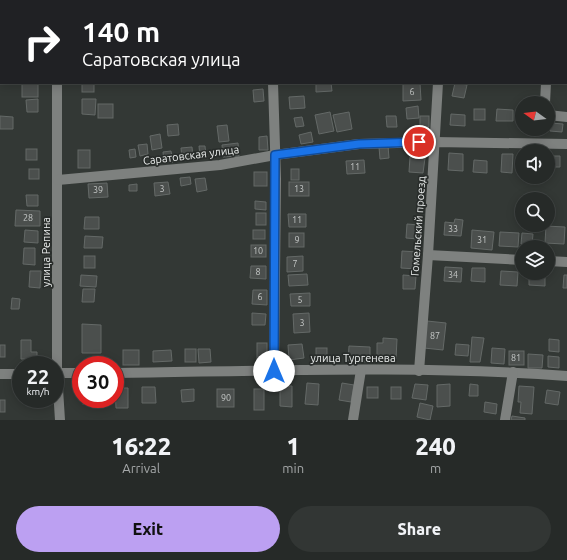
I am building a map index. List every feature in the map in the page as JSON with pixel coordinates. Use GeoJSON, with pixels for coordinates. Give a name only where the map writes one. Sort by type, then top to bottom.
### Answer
{"type":"FeatureCollection","features":[{"type":"Feature","properties":{"kind":"street","name":"улица Репина"},"geometry":{"type":"LineString","coordinates":[[56,356],[58,180],[57,84]]}},
{"type":"Feature","properties":{"kind":"street"},"geometry":{"type":"LineString","coordinates":[[273,84],[275,155],[274,371]]}},
{"type":"Feature","properties":{"kind":"street","name":"Гомельский проезд"},"geometry":{"type":"LineString","coordinates":[[419,370],[428,255],[438,84]]}},
{"type":"Feature","properties":{"kind":"street"},"geometry":{"type":"LineString","coordinates":[[545,96],[546,84]]}},
{"type":"Feature","properties":{"kind":"street"},"geometry":{"type":"LineString","coordinates":[[555,116],[567,117]]}},
{"type":"Feature","properties":{"kind":"street","name":"Саратовская улица"},"geometry":{"type":"LineString","coordinates":[[58,180],[220,165],[275,155],[359,144],[435,142],[567,144]]}},
{"type":"Feature","properties":{"kind":"street"},"geometry":{"type":"LineString","coordinates":[[428,255],[515,260]]}},
{"type":"Feature","properties":{"kind":"street"},"geometry":{"type":"LineString","coordinates":[[555,261],[567,262]]}},
{"type":"Feature","properties":{"kind":"street"},"geometry":{"type":"LineString","coordinates":[[353,420],[361,370]]}},
{"type":"Feature","properties":{"kind":"street","name":"улица Тургенева"},"geometry":{"type":"LineString","coordinates":[[124,373],[419,370],[513,372],[567,376]]}},
{"type":"Feature","properties":{"kind":"street"},"geometry":{"type":"LineString","coordinates":[[505,420],[513,372]]}},
{"type":"Feature","properties":{"kind":"street"},"geometry":{"type":"LineString","coordinates":[[0,374],[12,374]]}},
{"type":"Feature","properties":{"kind":"street","name":"улица Репина"},"geometry":{"type":"LineString","coordinates":[[59,408],[60,420]]}},
{"type":"Feature","properties":{"kind":"building"},"geometry":{"type":"Polygon","coordinates":[[[22,84],[38,84],[38,97],[22,97],[22,84]]]}},
{"type":"Feature","properties":{"kind":"building"},"geometry":{"type":"Polygon","coordinates":[[[82,84],[94,84],[94,92],[82,92],[82,84]]]}},
{"type":"Feature","properties":{"kind":"building"},"geometry":{"type":"Polygon","coordinates":[[[316,84],[331,84],[332,91],[316,92],[316,84]]]}},
{"type":"Feature","properties":{"kind":"building"},"geometry":{"type":"Polygon","coordinates":[[[403,84],[420,84],[421,100],[403,101],[403,84]]]}},
{"type":"Feature","properties":{"kind":"building"},"geometry":{"type":"Polygon","coordinates":[[[455,84],[467,85],[464,98],[452,96],[455,84]]]}},
{"type":"Feature","properties":{"kind":"building"},"geometry":{"type":"Polygon","coordinates":[[[263,89],[264,101],[254,102],[253,90],[263,89]]]}},
{"type":"Feature","properties":{"kind":"building"},"geometry":{"type":"Polygon","coordinates":[[[304,96],[305,108],[290,109],[289,97],[304,96]]]}},
{"type":"Feature","properties":{"kind":"building"},"geometry":{"type":"Polygon","coordinates":[[[38,99],[38,112],[27,112],[26,100],[38,99]]]}},
{"type":"Feature","properties":{"kind":"building"},"geometry":{"type":"Polygon","coordinates":[[[82,99],[96,99],[95,115],[82,114],[82,99]]]}},
{"type":"Feature","properties":{"kind":"building"},"geometry":{"type":"Polygon","coordinates":[[[98,104],[113,104],[113,118],[98,118],[98,104]]]}},
{"type":"Feature","properties":{"kind":"building"},"geometry":{"type":"Polygon","coordinates":[[[418,106],[419,118],[407,119],[406,108],[418,106]]]}},
{"type":"Feature","properties":{"kind":"building"},"geometry":{"type":"Polygon","coordinates":[[[474,109],[485,109],[485,120],[474,120],[474,109]]]}},
{"type":"Feature","properties":{"kind":"building"},"geometry":{"type":"Polygon","coordinates":[[[497,109],[513,110],[513,121],[496,121],[497,109]]]}},
{"type":"Feature","properties":{"kind":"building"},"geometry":{"type":"Polygon","coordinates":[[[330,112],[334,131],[319,134],[315,115],[330,112]]]}},
{"type":"Feature","properties":{"kind":"building"},"geometry":{"type":"Polygon","coordinates":[[[349,112],[352,129],[337,132],[333,115],[349,112]]]}},
{"type":"Feature","properties":{"kind":"building"},"geometry":{"type":"Polygon","coordinates":[[[451,114],[465,115],[465,126],[450,125],[451,114]]]}},
{"type":"Feature","properties":{"kind":"building"},"geometry":{"type":"Polygon","coordinates":[[[0,116],[13,117],[13,129],[0,129],[0,116]]]}},
{"type":"Feature","properties":{"kind":"building"},"geometry":{"type":"Polygon","coordinates":[[[386,116],[396,116],[397,127],[387,127],[386,116]]]}},
{"type":"Feature","properties":{"kind":"building"},"geometry":{"type":"Polygon","coordinates":[[[420,116],[429,116],[429,127],[420,127],[420,116]]]}},
{"type":"Feature","properties":{"kind":"building"},"geometry":{"type":"Polygon","coordinates":[[[302,117],[304,126],[296,127],[294,118],[302,117]]]}},
{"type":"Feature","properties":{"kind":"building"},"geometry":{"type":"Polygon","coordinates":[[[555,123],[563,124],[562,132],[555,131],[555,123]]]}},
{"type":"Feature","properties":{"kind":"building"},"geometry":{"type":"Polygon","coordinates":[[[178,124],[179,135],[168,136],[167,125],[178,124]]]}},
{"type":"Feature","properties":{"kind":"building"},"geometry":{"type":"Polygon","coordinates":[[[227,125],[229,141],[219,142],[217,126],[227,125]]]}},
{"type":"Feature","properties":{"kind":"building"},"geometry":{"type":"Polygon","coordinates":[[[311,132],[313,142],[301,144],[299,135],[311,132]]]}},
{"type":"Feature","properties":{"kind":"building"},"geometry":{"type":"Polygon","coordinates":[[[160,134],[162,148],[152,150],[150,136],[160,134]]]}},
{"type":"Feature","properties":{"kind":"building"},"geometry":{"type":"Polygon","coordinates":[[[267,136],[268,150],[259,150],[259,137],[267,136]]]}},
{"type":"Feature","properties":{"kind":"building"},"geometry":{"type":"Polygon","coordinates":[[[238,143],[239,156],[223,157],[222,145],[238,143]]]}},
{"type":"Feature","properties":{"kind":"building"},"geometry":{"type":"Polygon","coordinates":[[[147,144],[148,154],[140,156],[138,145],[147,144]]]}},
{"type":"Feature","properties":{"kind":"building"},"geometry":{"type":"Polygon","coordinates":[[[199,146],[205,146],[206,157],[200,157],[199,146]]]}},
{"type":"Feature","properties":{"kind":"building"},"geometry":{"type":"Polygon","coordinates":[[[388,146],[389,158],[380,159],[379,147],[388,146]]]}},
{"type":"Feature","properties":{"kind":"building"},"geometry":{"type":"Polygon","coordinates":[[[192,147],[193,157],[182,158],[181,148],[192,147]]]}},
{"type":"Feature","properties":{"kind":"building"},"geometry":{"type":"Polygon","coordinates":[[[26,149],[37,149],[37,160],[26,160],[26,149]]]}},
{"type":"Feature","properties":{"kind":"building"},"geometry":{"type":"Polygon","coordinates":[[[135,149],[136,157],[130,158],[129,150],[135,149]]]}},
{"type":"Feature","properties":{"kind":"building"},"geometry":{"type":"Polygon","coordinates":[[[78,150],[90,150],[90,168],[78,168],[78,150]]]}},
{"type":"Feature","properties":{"kind":"building"},"geometry":{"type":"Polygon","coordinates":[[[171,151],[173,162],[164,163],[163,152],[171,151]]]}},
{"type":"Feature","properties":{"kind":"building"},"geometry":{"type":"Polygon","coordinates":[[[449,153],[463,154],[463,171],[448,170],[449,153]]]}},
{"type":"Feature","properties":{"kind":"building"},"geometry":{"type":"Polygon","coordinates":[[[502,154],[513,154],[512,173],[501,172],[502,154]]]}},
{"type":"Feature","properties":{"kind":"building"},"geometry":{"type":"Polygon","coordinates":[[[555,156],[560,156],[560,167],[555,167],[555,156]]]}},
{"type":"Feature","properties":{"kind":"building"},"geometry":{"type":"Polygon","coordinates":[[[410,157],[425,158],[423,173],[409,172],[410,157]]]}},
{"type":"Feature","properties":{"kind":"building"},"geometry":{"type":"Polygon","coordinates":[[[364,160],[365,173],[347,174],[346,161],[364,160]]]}},
{"type":"Feature","properties":{"kind":"building"},"geometry":{"type":"Polygon","coordinates":[[[474,160],[487,161],[487,173],[473,172],[474,160]]]}},
{"type":"Feature","properties":{"kind":"building"},"geometry":{"type":"Polygon","coordinates":[[[29,169],[39,169],[39,179],[29,179],[29,169]]]}},
{"type":"Feature","properties":{"kind":"building"},"geometry":{"type":"Polygon","coordinates":[[[291,169],[299,169],[299,180],[291,180],[291,169]]]}},
{"type":"Feature","properties":{"kind":"building"},"geometry":{"type":"Polygon","coordinates":[[[254,172],[267,172],[267,186],[254,186],[254,172]]]}},
{"type":"Feature","properties":{"kind":"building"},"geometry":{"type":"Polygon","coordinates":[[[190,177],[191,184],[181,186],[180,178],[190,177]]]}},
{"type":"Feature","properties":{"kind":"building"},"geometry":{"type":"Polygon","coordinates":[[[205,178],[207,190],[197,192],[195,179],[205,178]]]}},
{"type":"Feature","properties":{"kind":"building"},"geometry":{"type":"Polygon","coordinates":[[[168,182],[170,194],[155,196],[154,183],[168,182]]]}},
{"type":"Feature","properties":{"kind":"building"},"geometry":{"type":"Polygon","coordinates":[[[289,182],[309,182],[309,196],[289,196],[289,182]]]}},
{"type":"Feature","properties":{"kind":"building"},"geometry":{"type":"Polygon","coordinates":[[[107,183],[108,197],[89,198],[88,184],[107,183]]]}},
{"type":"Feature","properties":{"kind":"building"},"geometry":{"type":"Polygon","coordinates":[[[137,184],[137,191],[129,191],[129,185],[137,184]]]}},
{"type":"Feature","properties":{"kind":"building"},"geometry":{"type":"Polygon","coordinates":[[[26,195],[38,195],[38,206],[27,206],[26,195]]]}},
{"type":"Feature","properties":{"kind":"building"},"geometry":{"type":"Polygon","coordinates":[[[255,201],[266,202],[266,210],[255,209],[255,201]]]}},
{"type":"Feature","properties":{"kind":"building"},"geometry":{"type":"Polygon","coordinates":[[[16,210],[40,211],[40,226],[15,226],[16,210]]]}},
{"type":"Feature","properties":{"kind":"building"},"geometry":{"type":"Polygon","coordinates":[[[256,213],[266,213],[266,225],[256,225],[256,213]]]}},
{"type":"Feature","properties":{"kind":"building"},"geometry":{"type":"Polygon","coordinates":[[[288,214],[306,214],[306,227],[289,227],[288,214]]]}},
{"type":"Feature","properties":{"kind":"building"},"geometry":{"type":"Polygon","coordinates":[[[85,217],[99,217],[99,229],[84,229],[85,217]]]}},
{"type":"Feature","properties":{"kind":"building"},"geometry":{"type":"Polygon","coordinates":[[[455,219],[463,220],[461,236],[444,235],[445,222],[454,223],[455,219]]]}},
{"type":"Feature","properties":{"kind":"building"},"geometry":{"type":"Polygon","coordinates":[[[407,224],[419,225],[418,239],[406,238],[407,224]]]}},
{"type":"Feature","properties":{"kind":"building"},"geometry":{"type":"Polygon","coordinates":[[[555,226],[565,227],[564,244],[555,244],[555,240],[545,240],[546,232],[555,232],[555,226]]]}},
{"type":"Feature","properties":{"kind":"building"},"geometry":{"type":"Polygon","coordinates":[[[25,230],[38,231],[38,243],[24,242],[25,230]]]}},
{"type":"Feature","properties":{"kind":"building"},"geometry":{"type":"Polygon","coordinates":[[[253,230],[265,230],[265,239],[253,239],[253,230]]]}},
{"type":"Feature","properties":{"kind":"building"},"geometry":{"type":"Polygon","coordinates":[[[472,230],[494,232],[492,250],[471,248],[472,230]]]}},
{"type":"Feature","properties":{"kind":"building"},"geometry":{"type":"Polygon","coordinates":[[[500,232],[519,233],[518,240],[515,240],[515,247],[499,246],[500,232]]]}},
{"type":"Feature","properties":{"kind":"building"},"geometry":{"type":"Polygon","coordinates":[[[289,233],[304,233],[304,247],[289,247],[289,233]]]}},
{"type":"Feature","properties":{"kind":"building"},"geometry":{"type":"Polygon","coordinates":[[[522,233],[533,234],[532,240],[521,240],[522,233]]]}},
{"type":"Feature","properties":{"kind":"building"},"geometry":{"type":"Polygon","coordinates":[[[85,236],[103,237],[102,248],[84,248],[85,236]]]}},
{"type":"Feature","properties":{"kind":"building"},"geometry":{"type":"Polygon","coordinates":[[[251,245],[266,245],[266,257],[251,257],[251,245]]]}},
{"type":"Feature","properties":{"kind":"building"},"geometry":{"type":"Polygon","coordinates":[[[24,248],[35,248],[35,265],[23,264],[24,248]]]}},
{"type":"Feature","properties":{"kind":"building"},"geometry":{"type":"Polygon","coordinates":[[[402,251],[418,252],[417,269],[401,268],[402,251]]]}},
{"type":"Feature","properties":{"kind":"building"},"geometry":{"type":"Polygon","coordinates":[[[84,256],[95,256],[95,268],[84,268],[84,256]]]}},
{"type":"Feature","properties":{"kind":"building"},"geometry":{"type":"Polygon","coordinates":[[[303,256],[303,271],[287,272],[287,257],[303,256]]]}},
{"type":"Feature","properties":{"kind":"building"},"geometry":{"type":"Polygon","coordinates":[[[251,266],[266,266],[266,279],[250,278],[251,266]]]}},
{"type":"Feature","properties":{"kind":"building"},"geometry":{"type":"Polygon","coordinates":[[[445,267],[462,268],[461,282],[444,281],[445,267]]]}},
{"type":"Feature","properties":{"kind":"building"},"geometry":{"type":"Polygon","coordinates":[[[472,268],[485,268],[485,282],[471,281],[472,268]]]}},
{"type":"Feature","properties":{"kind":"building"},"geometry":{"type":"Polygon","coordinates":[[[30,271],[41,271],[40,288],[29,287],[30,271]]]}},
{"type":"Feature","properties":{"kind":"building"},"geometry":{"type":"Polygon","coordinates":[[[501,271],[515,272],[515,280],[517,280],[517,286],[500,285],[501,271]]]}},
{"type":"Feature","properties":{"kind":"building"},"geometry":{"type":"Polygon","coordinates":[[[307,274],[308,285],[289,286],[288,275],[307,274]]]}},
{"type":"Feature","properties":{"kind":"building"},"geometry":{"type":"Polygon","coordinates":[[[81,275],[97,276],[96,287],[80,286],[81,275]]]}},
{"type":"Feature","properties":{"kind":"building"},"geometry":{"type":"Polygon","coordinates":[[[403,275],[416,276],[415,289],[403,289],[403,275]]]}},
{"type":"Feature","properties":{"kind":"building"},"geometry":{"type":"Polygon","coordinates":[[[564,275],[567,275],[567,288],[563,288],[564,275]]]}},
{"type":"Feature","properties":{"kind":"building"},"geometry":{"type":"Polygon","coordinates":[[[529,280],[545,280],[545,286],[529,285],[529,280]]]}},
{"type":"Feature","properties":{"kind":"building"},"geometry":{"type":"Polygon","coordinates":[[[83,289],[95,289],[94,302],[82,302],[83,289]]]}},
{"type":"Feature","properties":{"kind":"building"},"geometry":{"type":"Polygon","coordinates":[[[253,290],[267,290],[267,305],[252,304],[253,290]]]}},
{"type":"Feature","properties":{"kind":"building"},"geometry":{"type":"Polygon","coordinates":[[[310,293],[310,306],[291,306],[290,294],[310,293]]]}},
{"type":"Feature","properties":{"kind":"building"},"geometry":{"type":"Polygon","coordinates":[[[12,298],[20,299],[19,309],[11,309],[12,298]]]}},
{"type":"Feature","properties":{"kind":"building"},"geometry":{"type":"Polygon","coordinates":[[[252,313],[266,314],[265,325],[252,325],[252,313]]]}},
{"type":"Feature","properties":{"kind":"building"},"geometry":{"type":"Polygon","coordinates":[[[309,313],[310,332],[294,333],[293,314],[309,313]]]}},
{"type":"Feature","properties":{"kind":"building"},"geometry":{"type":"Polygon","coordinates":[[[427,321],[446,323],[443,350],[424,348],[427,321]]]}},
{"type":"Feature","properties":{"kind":"building"},"geometry":{"type":"Polygon","coordinates":[[[82,324],[101,325],[101,353],[82,353],[82,324]]]}},
{"type":"Feature","properties":{"kind":"building"},"geometry":{"type":"Polygon","coordinates":[[[472,337],[484,338],[480,362],[470,362],[472,337]]]}},
{"type":"Feature","properties":{"kind":"building"},"geometry":{"type":"Polygon","coordinates":[[[383,338],[397,339],[396,359],[377,359],[377,343],[383,343],[383,338]]]}},
{"type":"Feature","properties":{"kind":"building"},"geometry":{"type":"Polygon","coordinates":[[[549,339],[559,340],[559,352],[549,351],[549,339]]]}},
{"type":"Feature","properties":{"kind":"building"},"geometry":{"type":"Polygon","coordinates":[[[21,340],[31,340],[31,352],[37,352],[37,356],[21,356],[21,340]]]}},
{"type":"Feature","properties":{"kind":"building"},"geometry":{"type":"Polygon","coordinates":[[[257,343],[267,343],[267,361],[257,361],[257,343]]]}},
{"type":"Feature","properties":{"kind":"building"},"geometry":{"type":"Polygon","coordinates":[[[302,344],[304,358],[289,360],[288,345],[302,344]]]}},
{"type":"Feature","properties":{"kind":"building"},"geometry":{"type":"Polygon","coordinates":[[[456,344],[469,345],[468,356],[455,355],[456,344]]]}},
{"type":"Feature","properties":{"kind":"building"},"geometry":{"type":"Polygon","coordinates":[[[0,345],[5,345],[5,357],[0,357],[0,345]]]}},
{"type":"Feature","properties":{"kind":"building"},"geometry":{"type":"Polygon","coordinates":[[[349,346],[370,347],[370,362],[348,361],[349,346]]]}},
{"type":"Feature","properties":{"kind":"building"},"geometry":{"type":"Polygon","coordinates":[[[316,348],[327,348],[327,360],[316,360],[316,348]]]}},
{"type":"Feature","properties":{"kind":"building"},"geometry":{"type":"Polygon","coordinates":[[[492,348],[505,349],[504,364],[491,363],[492,348]]]}},
{"type":"Feature","properties":{"kind":"building"},"geometry":{"type":"Polygon","coordinates":[[[185,349],[196,349],[196,362],[185,362],[185,349]]]}},
{"type":"Feature","properties":{"kind":"building"},"geometry":{"type":"Polygon","coordinates":[[[198,349],[210,349],[211,362],[199,363],[198,349]]]}},
{"type":"Feature","properties":{"kind":"building"},"geometry":{"type":"Polygon","coordinates":[[[123,350],[139,350],[139,365],[124,365],[123,350]]]}},
{"type":"Feature","properties":{"kind":"building"},"geometry":{"type":"Polygon","coordinates":[[[171,350],[172,361],[153,362],[153,351],[171,350]]]}},
{"type":"Feature","properties":{"kind":"building"},"geometry":{"type":"Polygon","coordinates":[[[509,351],[524,351],[524,365],[509,365],[509,351]]]}},
{"type":"Feature","properties":{"kind":"building"},"geometry":{"type":"Polygon","coordinates":[[[528,354],[543,355],[542,368],[528,368],[528,354]]]}},
{"type":"Feature","properties":{"kind":"building"},"geometry":{"type":"Polygon","coordinates":[[[548,356],[559,357],[559,368],[548,367],[548,356]]]}},
{"type":"Feature","properties":{"kind":"building"},"geometry":{"type":"Polygon","coordinates":[[[307,383],[319,384],[318,405],[305,404],[307,383]]]}},
{"type":"Feature","properties":{"kind":"building"},"geometry":{"type":"Polygon","coordinates":[[[342,383],[354,385],[351,402],[339,400],[342,383]]]}},
{"type":"Feature","properties":{"kind":"building"},"geometry":{"type":"Polygon","coordinates":[[[415,384],[428,385],[426,400],[412,398],[415,384]]]}},
{"type":"Feature","properties":{"kind":"building"},"geometry":{"type":"Polygon","coordinates":[[[450,384],[450,406],[437,407],[437,385],[450,384]]]}},
{"type":"Feature","properties":{"kind":"building"},"geometry":{"type":"Polygon","coordinates":[[[470,384],[478,385],[478,396],[469,396],[470,384]]]}},
{"type":"Feature","properties":{"kind":"building"},"geometry":{"type":"Polygon","coordinates":[[[280,386],[292,386],[292,407],[280,406],[280,386]]]}},
{"type":"Feature","properties":{"kind":"building"},"geometry":{"type":"Polygon","coordinates":[[[519,386],[534,387],[532,414],[520,413],[521,402],[518,402],[519,386]]]}},
{"type":"Feature","properties":{"kind":"building"},"geometry":{"type":"Polygon","coordinates":[[[142,387],[155,387],[156,403],[142,403],[142,387]]]}},
{"type":"Feature","properties":{"kind":"building"},"geometry":{"type":"Polygon","coordinates":[[[367,387],[378,387],[378,398],[367,398],[367,387]]]}},
{"type":"Feature","properties":{"kind":"building"},"geometry":{"type":"Polygon","coordinates":[[[391,387],[401,387],[401,399],[391,399],[391,387]]]}},
{"type":"Feature","properties":{"kind":"building"},"geometry":{"type":"Polygon","coordinates":[[[124,388],[128,388],[128,408],[124,408],[124,388]]]}},
{"type":"Feature","properties":{"kind":"building"},"geometry":{"type":"Polygon","coordinates":[[[194,389],[194,401],[182,402],[181,390],[194,389]]]}},
{"type":"Feature","properties":{"kind":"building"},"geometry":{"type":"Polygon","coordinates":[[[217,389],[234,389],[234,407],[217,407],[217,389]]]}},
{"type":"Feature","properties":{"kind":"building"},"geometry":{"type":"Polygon","coordinates":[[[254,389],[264,389],[264,410],[254,410],[254,389]]]}},
{"type":"Feature","properties":{"kind":"building"},"geometry":{"type":"Polygon","coordinates":[[[547,390],[560,392],[558,405],[545,403],[547,390]]]}},
{"type":"Feature","properties":{"kind":"building"},"geometry":{"type":"Polygon","coordinates":[[[0,400],[5,400],[5,412],[0,412],[0,400]]]}},
{"type":"Feature","properties":{"kind":"building"},"geometry":{"type":"Polygon","coordinates":[[[485,402],[497,404],[496,414],[484,412],[485,402]]]}},
{"type":"Feature","properties":{"kind":"building"},"geometry":{"type":"Polygon","coordinates":[[[420,403],[433,406],[430,420],[417,417],[420,403]]]}},
{"type":"Feature","properties":{"kind":"building"},"geometry":{"type":"Polygon","coordinates":[[[512,416],[525,418],[525,420],[511,420],[512,416]]]}},
{"type":"Feature","properties":{"kind":"route"},"geometry":{"type":"LineString","coordinates":[[274,371],[275,155],[359,144],[419,142]]}}]}
